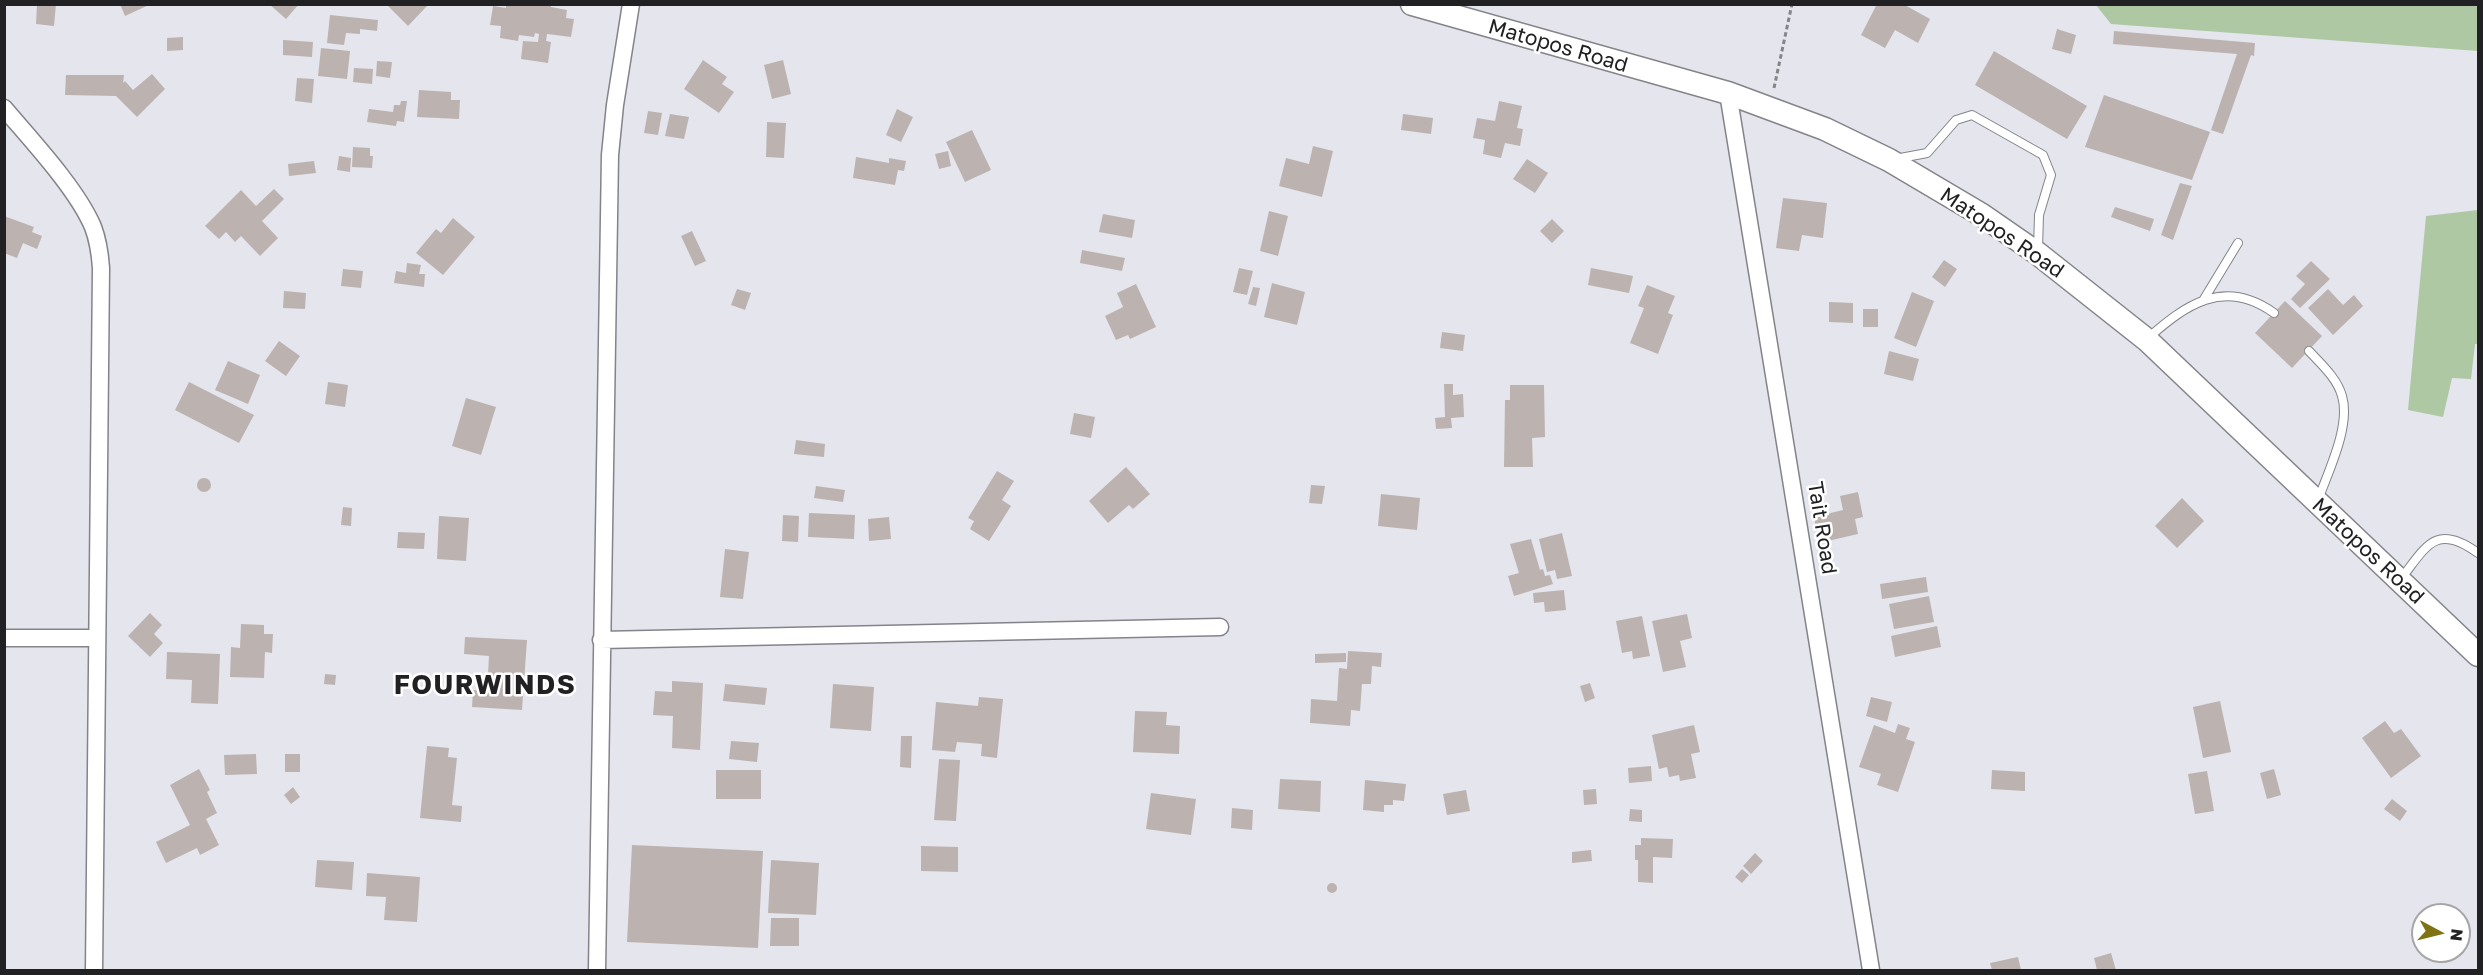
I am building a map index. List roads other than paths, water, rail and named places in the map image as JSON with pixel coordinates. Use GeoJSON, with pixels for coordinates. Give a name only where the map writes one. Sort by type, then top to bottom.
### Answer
{"type":"FeatureCollection","features":[{"type":"Feature","properties":{"kind":"main road","name":"Matopos Road"},"geometry":{"type":"LineString","coordinates":[[1412,4],[1728,93],[1770,108],[1825,129],[1889,160],[1982,215],[2037,253],[2147,340],[2478,655]]}},
{"type":"Feature","properties":{"kind":"street"},"geometry":{"type":"LineString","coordinates":[[597,970],[610,155],[615,105],[631,4]]}},
{"type":"Feature","properties":{"kind":"street","name":"Tait Road"},"geometry":{"type":"LineString","coordinates":[[1728,93],[1871,970]]}},
{"type":"Feature","properties":{"kind":"street"},"geometry":{"type":"LineString","coordinates":[[4,108],[77,199],[93,227],[101,268],[94,970]]}},
{"type":"Feature","properties":{"kind":"street"},"geometry":{"type":"LineString","coordinates":[[601,640],[1221,627]]}},
{"type":"Feature","properties":{"kind":"street"},"geometry":{"type":"LineString","coordinates":[[4,638],[96,638]]}},
{"type":"Feature","properties":{"kind":"lane"},"geometry":{"type":"LineString","coordinates":[[1889,160],[1928,153],[1956,120],[1971,116],[2043,155],[2051,175],[2039,215],[2037,253]]}},
{"type":"Feature","properties":{"kind":"lane"},"geometry":{"type":"LineString","coordinates":[[2204,299],[2238,243]]}},
{"type":"Feature","properties":{"kind":"lane"},"geometry":{"type":"LineString","coordinates":[[2147,340],[2186,307],[2204,299],[2234,297],[2252,301],[2274,313]]}},
{"type":"Feature","properties":{"kind":"lane"},"geometry":{"type":"LineString","coordinates":[[2309,351],[2330,374],[2342,395],[2344,413],[2333,459],[2317,502]]}},
{"type":"Feature","properties":{"kind":"lane"},"geometry":{"type":"LineString","coordinates":[[2400,580],[2430,542],[2443,538],[2462,541],[2478,553]]}},
{"type":"Feature","properties":{"kind":"district","name":"FOURWINDS"},"geometry":{"type":"Point","coordinates":[485,685]}}]}
